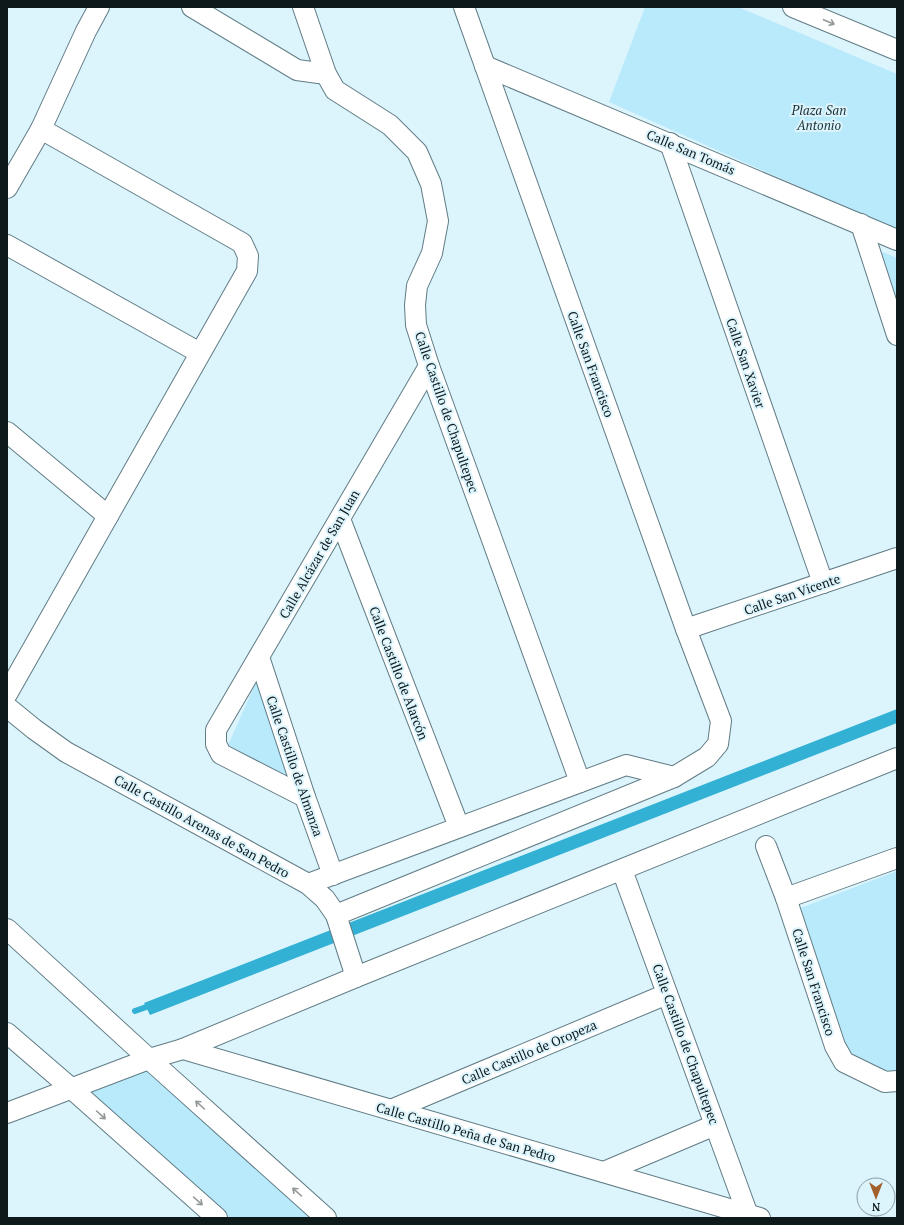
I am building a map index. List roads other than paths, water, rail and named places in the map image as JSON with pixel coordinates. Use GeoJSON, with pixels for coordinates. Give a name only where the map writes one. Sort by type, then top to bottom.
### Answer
{"type":"FeatureCollection","features":[{"type":"Feature","properties":{"kind":"street"},"geometry":{"type":"LineString","coordinates":[[7,188],[41,129],[86,31],[99,7]]}},
{"type":"Feature","properties":{"kind":"street"},"geometry":{"type":"LineString","coordinates":[[192,7],[297,70],[326,74]]}},
{"type":"Feature","properties":{"kind":"street","name":"Calle Castillo de Chapultepec"},"geometry":{"type":"LineString","coordinates":[[303,7],[326,74],[335,90],[390,125],[417,152],[431,184],[438,221],[432,253],[417,286],[415,305],[416,325],[429,366],[580,782]]}},
{"type":"Feature","properties":{"kind":"street","name":"Calle San Francisco"},"geometry":{"type":"LineString","coordinates":[[464,7],[686,629],[721,720],[718,744],[707,757],[674,777]]}},
{"type":"Feature","properties":{"kind":"street"},"geometry":{"type":"LineString","coordinates":[[793,7],[897,50]]}},
{"type":"Feature","properties":{"kind":"street","name":"Calle San Tomás"},"geometry":{"type":"LineString","coordinates":[[485,66],[897,240]]}},
{"type":"Feature","properties":{"kind":"street"},"geometry":{"type":"LineString","coordinates":[[7,694],[247,271],[248,256],[242,243],[41,129]]}},
{"type":"Feature","properties":{"kind":"street","name":"Calle San Xavier"},"geometry":{"type":"LineString","coordinates":[[670,143],[822,583]]}},
{"type":"Feature","properties":{"kind":"street"},"geometry":{"type":"LineString","coordinates":[[861,224],[897,335]]}},
{"type":"Feature","properties":{"kind":"street"},"geometry":{"type":"LineString","coordinates":[[7,245],[200,353]]}},
{"type":"Feature","properties":{"kind":"street","name":"Calle Alcázar de San Juan"},"geometry":{"type":"LineString","coordinates":[[305,797],[221,754],[216,744],[216,730],[429,366]]}},
{"type":"Feature","properties":{"kind":"street"},"geometry":{"type":"LineString","coordinates":[[7,432],[108,516]]}},
{"type":"Feature","properties":{"kind":"street","name":"Calle Castillo de Alarcón"},"geometry":{"type":"LineString","coordinates":[[340,519],[459,827]]}},
{"type":"Feature","properties":{"kind":"street","name":"Calle San Vicente"},"geometry":{"type":"LineString","coordinates":[[686,629],[897,558]]}},
{"type":"Feature","properties":{"kind":"street","name":"Calle Castillo de Almanza"},"geometry":{"type":"LineString","coordinates":[[259,657],[332,875]]}},
{"type":"Feature","properties":{"kind":"street","name":"Calle Castillo Arenas de San Pedro"},"geometry":{"type":"LineString","coordinates":[[7,707],[66,752],[308,884],[325,899],[338,920],[356,977]]}},
{"type":"Feature","properties":{"kind":"street"},"geometry":{"type":"LineString","coordinates":[[7,1113],[183,1048],[897,758]]}},
{"type":"Feature","properties":{"kind":"street"},"geometry":{"type":"LineString","coordinates":[[308,884],[626,765],[674,777]]}},
{"type":"Feature","properties":{"kind":"street"},"geometry":{"type":"LineString","coordinates":[[338,920],[674,777]]}},
{"type":"Feature","properties":{"kind":"street","name":"Calle San Francisco"},"geometry":{"type":"LineString","coordinates":[[766,846],[786,898],[835,1046],[844,1062],[885,1082],[897,1081]]}},
{"type":"Feature","properties":{"kind":"street"},"geometry":{"type":"LineString","coordinates":[[786,898],[897,858]]}},
{"type":"Feature","properties":{"kind":"street","name":"Calle Castillo de Chapultepec"},"geometry":{"type":"LineString","coordinates":[[622,870],[716,1125],[753,1217]]}},
{"type":"Feature","properties":{"kind":"street"},"geometry":{"type":"LineString","coordinates":[[7,930],[149,1060],[326,1218]]}},
{"type":"Feature","properties":{"kind":"street","name":"Calle Castillo de Oropeza"},"geometry":{"type":"LineString","coordinates":[[392,1110],[667,994]]}},
{"type":"Feature","properties":{"kind":"street"},"geometry":{"type":"LineString","coordinates":[[7,1033],[217,1218]]}},
{"type":"Feature","properties":{"kind":"street","name":"Calle Castillo Peña de San Pedro"},"geometry":{"type":"LineString","coordinates":[[183,1048],[753,1217]]}},
{"type":"Feature","properties":{"kind":"street"},"geometry":{"type":"LineString","coordinates":[[604,1172],[716,1125]]}},
{"type":"Feature","properties":{"kind":"water"},"geometry":{"type":"Polygon","coordinates":[[[897,709],[897,723],[150,1015],[144,1003],[897,709]]]}},
{"type":"Feature","properties":{"kind":"waterway"},"geometry":{"type":"LineString","coordinates":[[135,1011],[152,1005]]}},
{"type":"Feature","properties":{"kind":"park label","name":"Plaza San Antonio"},"geometry":{"type":"Point","coordinates":[819,118]}}]}
